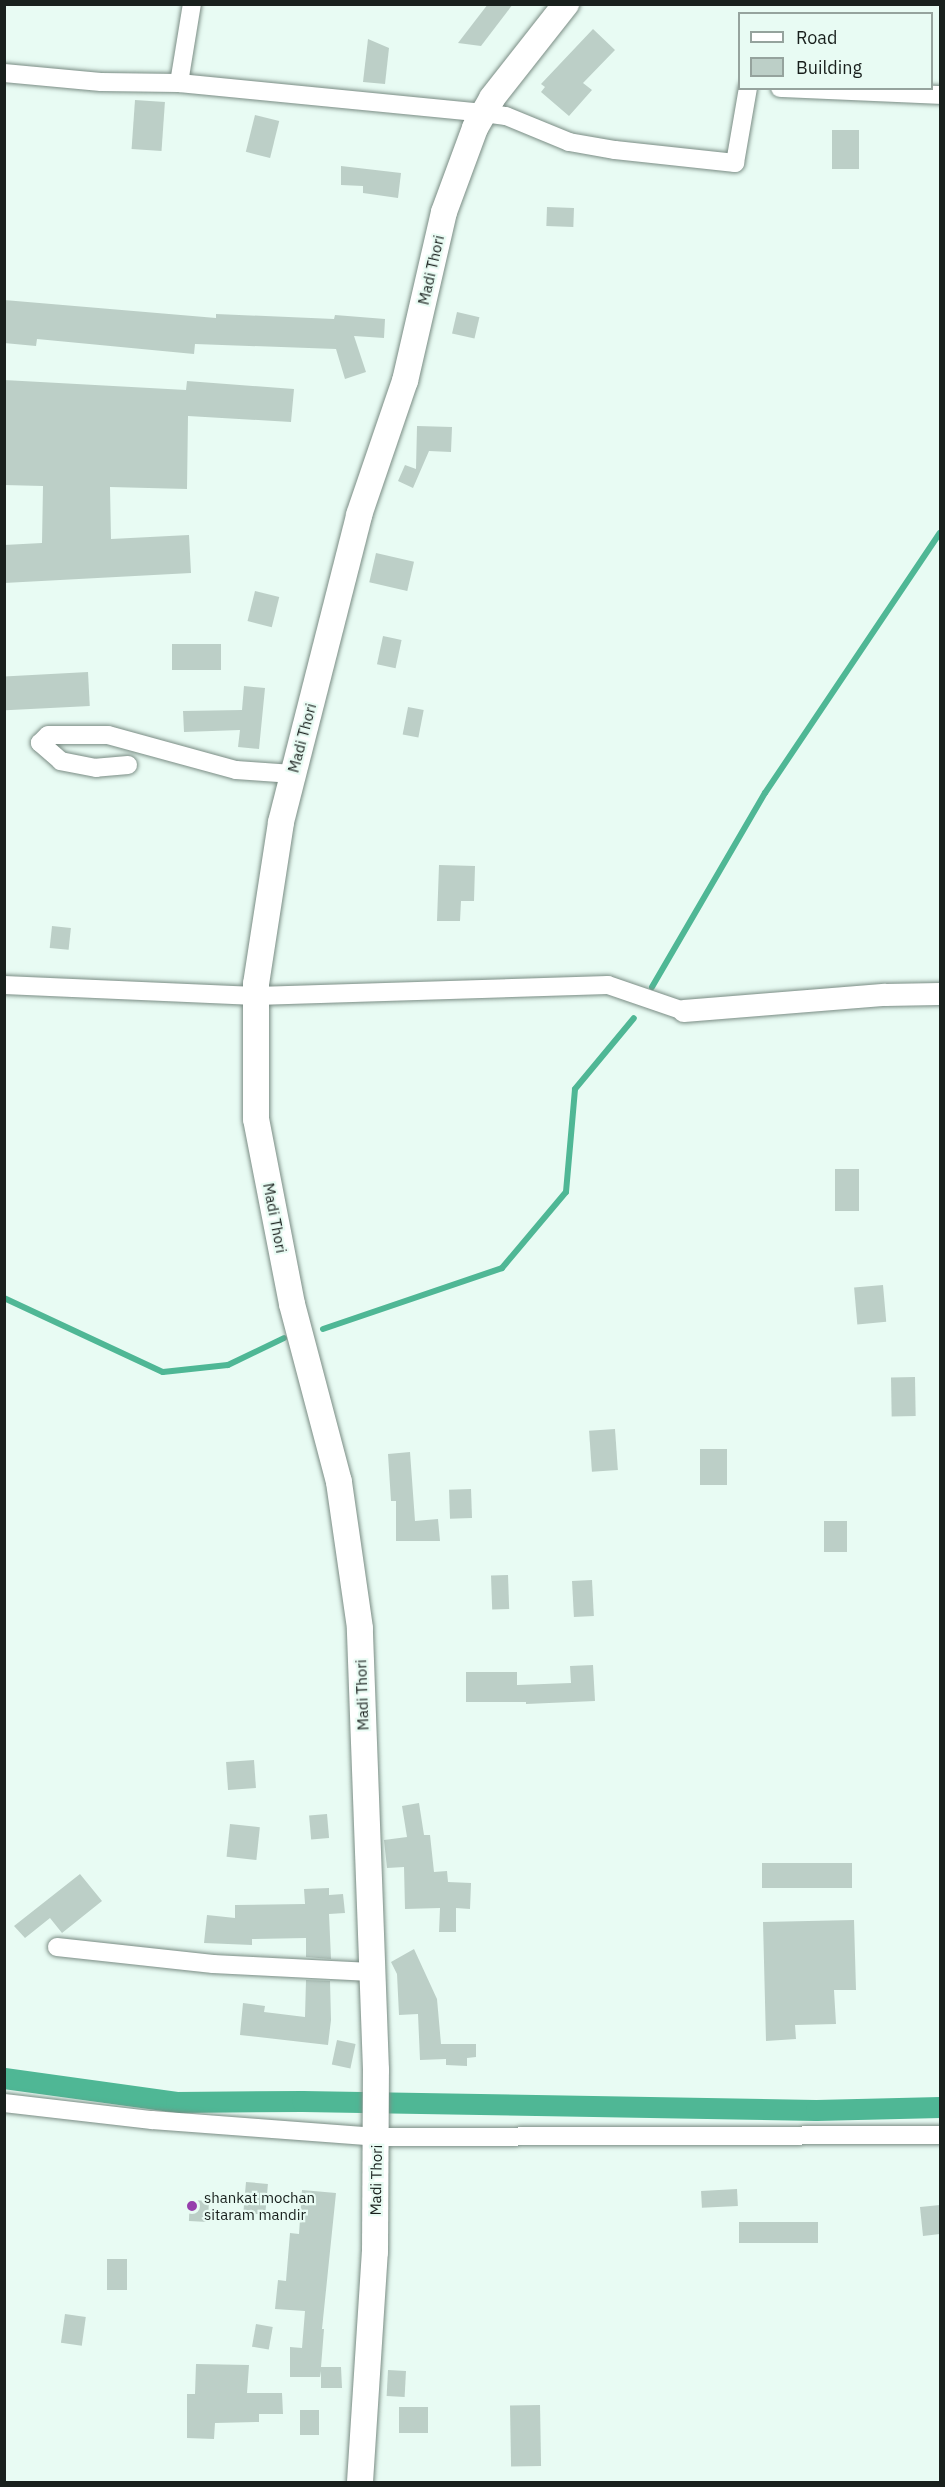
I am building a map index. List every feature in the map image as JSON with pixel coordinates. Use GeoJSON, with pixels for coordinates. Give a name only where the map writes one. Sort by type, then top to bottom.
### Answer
{"type":"FeatureCollection","features":[{"type":"Feature","properties":{"kind":"main road","name":"Madi Thori"},"geometry":{"type":"LineString","coordinates":[[360,2482],[375,2252],[376,2077],[360,1628],[339,1482],[292,1304],[256,1119],[256,996],[281,822],[359,515],[405,381],[444,212],[475,128],[566,4]]}},
{"type":"Feature","properties":{"kind":"street"},"geometry":{"type":"LineString","coordinates":[[179,83],[192,4]]}},
{"type":"Feature","properties":{"kind":"street"},"geometry":{"type":"LineString","coordinates":[[4,73],[101,82],[179,83],[484,113],[506,116],[569,142],[626,152],[735,163],[748,90]]}},
{"type":"Feature","properties":{"kind":"street"},"geometry":{"type":"LineString","coordinates":[[826,90],[940,95]]}},
{"type":"Feature","properties":{"kind":"street"},"geometry":{"type":"LineString","coordinates":[[128,765],[96,768],[61,761],[40,743],[48,735],[108,735],[236,770],[293,774]]}},
{"type":"Feature","properties":{"kind":"street"},"geometry":{"type":"LineString","coordinates":[[4,985],[256,996],[608,985],[684,1011],[885,995],[940,994]]}},
{"type":"Feature","properties":{"kind":"street"},"geometry":{"type":"LineString","coordinates":[[57,1947],[213,1964],[371,1972]]}},
{"type":"Feature","properties":{"kind":"street"},"geometry":{"type":"LineString","coordinates":[[4,2103],[152,2120],[376,2128],[940,2135]]}},
{"type":"Feature","properties":{"kind":"building"},"geometry":{"type":"Polygon","coordinates":[[[488,4],[513,4],[481,46],[458,43],[488,4]]]}},
{"type":"Feature","properties":{"kind":"building"},"geometry":{"type":"Polygon","coordinates":[[[593,29],[615,50],[583,83],[592,90],[569,116],[541,92],[545,87],[541,84],[593,29]]]}},
{"type":"Feature","properties":{"kind":"building"},"geometry":{"type":"Polygon","coordinates":[[[368,39],[389,48],[385,84],[363,82],[368,39]]]}},
{"type":"Feature","properties":{"kind":"building"},"geometry":{"type":"Polygon","coordinates":[[[135,100],[165,102],[162,151],[132,149],[135,100]]]}},
{"type":"Feature","properties":{"kind":"building"},"geometry":{"type":"Polygon","coordinates":[[[255,115],[279,121],[270,158],[246,152],[255,115]]]}},
{"type":"Feature","properties":{"kind":"building"},"geometry":{"type":"Polygon","coordinates":[[[832,130],[859,130],[859,169],[832,169],[832,130]]]}},
{"type":"Feature","properties":{"kind":"building"},"geometry":{"type":"Polygon","coordinates":[[[341,166],[401,173],[398,198],[363,193],[363,186],[341,185],[341,166]]]}},
{"type":"Feature","properties":{"kind":"building"},"geometry":{"type":"Polygon","coordinates":[[[547,207],[574,208],[573,227],[546,226],[547,207]]]}},
{"type":"Feature","properties":{"kind":"building"},"geometry":{"type":"Polygon","coordinates":[[[4,300],[216,318],[216,314],[334,319],[335,315],[385,319],[384,338],[354,336],[366,372],[345,379],[336,349],[195,344],[194,354],[37,339],[36,346],[4,343],[4,300]]]}},
{"type":"Feature","properties":{"kind":"building"},"geometry":{"type":"Polygon","coordinates":[[[457,312],[479,317],[474,339],[452,333],[457,312]]]}},
{"type":"Feature","properties":{"kind":"building"},"geometry":{"type":"Polygon","coordinates":[[[4,380],[186,390],[187,381],[294,389],[291,422],[188,416],[187,489],[110,487],[111,539],[189,535],[191,573],[4,583],[4,545],[42,543],[43,486],[4,485],[4,380]]]}},
{"type":"Feature","properties":{"kind":"building"},"geometry":{"type":"Polygon","coordinates":[[[417,426],[452,427],[451,452],[429,451],[413,488],[398,481],[405,465],[416,469],[417,426]]]}},
{"type":"Feature","properties":{"kind":"building"},"geometry":{"type":"Polygon","coordinates":[[[376,553],[414,562],[407,591],[369,582],[376,553]]]}},
{"type":"Feature","properties":{"kind":"building"},"geometry":{"type":"Polygon","coordinates":[[[255,591],[279,597],[272,627],[248,621],[255,591]]]}},
{"type":"Feature","properties":{"kind":"building"},"geometry":{"type":"Polygon","coordinates":[[[383,636],[402,640],[396,668],[377,664],[383,636]]]}},
{"type":"Feature","properties":{"kind":"building"},"geometry":{"type":"Polygon","coordinates":[[[172,644],[221,644],[221,670],[172,670],[172,644]]]}},
{"type":"Feature","properties":{"kind":"building"},"geometry":{"type":"Polygon","coordinates":[[[88,672],[90,706],[6,710],[4,676],[88,672]]]}},
{"type":"Feature","properties":{"kind":"building"},"geometry":{"type":"Polygon","coordinates":[[[244,686],[265,688],[259,749],[238,747],[240,730],[184,732],[183,711],[242,710],[244,686]]]}},
{"type":"Feature","properties":{"kind":"building"},"geometry":{"type":"Polygon","coordinates":[[[408,707],[424,710],[418,738],[403,734],[408,707]]]}},
{"type":"Feature","properties":{"kind":"building"},"geometry":{"type":"Polygon","coordinates":[[[439,865],[475,866],[474,901],[461,901],[460,921],[437,921],[439,865]]]}},
{"type":"Feature","properties":{"kind":"building"},"geometry":{"type":"Polygon","coordinates":[[[52,926],[71,928],[69,950],[50,948],[52,926]]]}},
{"type":"Feature","properties":{"kind":"building"},"geometry":{"type":"Polygon","coordinates":[[[835,1169],[859,1169],[859,1211],[835,1211],[835,1169]]]}},
{"type":"Feature","properties":{"kind":"building"},"geometry":{"type":"Polygon","coordinates":[[[883,1285],[886,1322],[857,1324],[854,1288],[883,1285]]]}},
{"type":"Feature","properties":{"kind":"building"},"geometry":{"type":"Polygon","coordinates":[[[891,1377],[915,1377],[916,1416],[892,1416],[891,1377]]]}},
{"type":"Feature","properties":{"kind":"building"},"geometry":{"type":"Polygon","coordinates":[[[615,1429],[618,1470],[592,1472],[589,1431],[615,1429]]]}},
{"type":"Feature","properties":{"kind":"building"},"geometry":{"type":"Polygon","coordinates":[[[700,1449],[727,1449],[727,1485],[700,1485],[700,1449]]]}},
{"type":"Feature","properties":{"kind":"building"},"geometry":{"type":"Polygon","coordinates":[[[410,1452],[415,1521],[438,1519],[440,1541],[396,1541],[396,1501],[391,1501],[388,1454],[410,1452]]]}},
{"type":"Feature","properties":{"kind":"building"},"geometry":{"type":"Polygon","coordinates":[[[471,1489],[472,1518],[450,1519],[449,1490],[471,1489]]]}},
{"type":"Feature","properties":{"kind":"building"},"geometry":{"type":"Polygon","coordinates":[[[824,1521],[847,1521],[847,1552],[824,1552],[824,1521]]]}},
{"type":"Feature","properties":{"kind":"building"},"geometry":{"type":"Polygon","coordinates":[[[508,1575],[509,1609],[492,1610],[491,1576],[508,1575]]]}},
{"type":"Feature","properties":{"kind":"building"},"geometry":{"type":"Polygon","coordinates":[[[592,1580],[594,1616],[574,1617],[572,1581],[592,1580]]]}},
{"type":"Feature","properties":{"kind":"building"},"geometry":{"type":"Polygon","coordinates":[[[593,1665],[595,1701],[526,1704],[526,1702],[466,1702],[466,1672],[517,1672],[517,1685],[571,1683],[570,1666],[593,1665]]]}},
{"type":"Feature","properties":{"kind":"building"},"geometry":{"type":"Polygon","coordinates":[[[254,1760],[256,1788],[228,1790],[226,1762],[254,1760]]]}},
{"type":"Feature","properties":{"kind":"building"},"geometry":{"type":"Polygon","coordinates":[[[419,1803],[424,1835],[430,1835],[434,1872],[447,1871],[448,1882],[471,1883],[470,1909],[456,1908],[456,1932],[439,1932],[440,1908],[405,1909],[404,1867],[387,1868],[384,1840],[407,1837],[402,1806],[419,1803]]]}},
{"type":"Feature","properties":{"kind":"building"},"geometry":{"type":"Polygon","coordinates":[[[327,1814],[329,1838],[311,1839],[309,1816],[327,1814]]]}},
{"type":"Feature","properties":{"kind":"building"},"geometry":{"type":"Polygon","coordinates":[[[230,1824],[260,1827],[256,1860],[227,1857],[230,1824]]]}},
{"type":"Feature","properties":{"kind":"building"},"geometry":{"type":"Polygon","coordinates":[[[762,1863],[852,1863],[852,1888],[762,1888],[762,1863]]]}},
{"type":"Feature","properties":{"kind":"building"},"geometry":{"type":"Polygon","coordinates":[[[80,1874],[102,1901],[62,1933],[50,1918],[25,1938],[14,1926],[80,1874]]]}},
{"type":"Feature","properties":{"kind":"building"},"geometry":{"type":"Polygon","coordinates":[[[329,1888],[329,1895],[343,1894],[345,1913],[329,1914],[331,1959],[306,1957],[306,1938],[252,1939],[252,1945],[204,1943],[207,1915],[235,1918],[235,1905],[305,1904],[304,1889],[329,1888]]]}},
{"type":"Feature","properties":{"kind":"building"},"geometry":{"type":"Polygon","coordinates":[[[854,1920],[856,1990],[834,1990],[836,2024],[795,2025],[796,2039],[766,2041],[763,1922],[854,1920]]]}},
{"type":"Feature","properties":{"kind":"building"},"geometry":{"type":"Polygon","coordinates":[[[414,1949],[437,1999],[441,2044],[476,2044],[476,2057],[467,2058],[467,2066],[446,2065],[446,2059],[420,2060],[418,2014],[399,2015],[397,1974],[391,1962],[414,1949]]]}},
{"type":"Feature","properties":{"kind":"building"},"geometry":{"type":"Polygon","coordinates":[[[306,1980],[330,1981],[331,2020],[328,2045],[240,2035],[243,2003],[265,2006],[264,2012],[305,2017],[306,1980]]]}},
{"type":"Feature","properties":{"kind":"building"},"geometry":{"type":"Polygon","coordinates":[[[337,2040],[356,2044],[350,2068],[332,2064],[337,2040]]]}},
{"type":"Feature","properties":{"kind":"building"},"geometry":{"type":"Polygon","coordinates":[[[246,2182],[268,2184],[265,2215],[243,2213],[246,2182]]]}},
{"type":"Feature","properties":{"kind":"building"},"geometry":{"type":"Polygon","coordinates":[[[737,2189],[738,2206],[702,2208],[701,2191],[737,2189]]]}},
{"type":"Feature","properties":{"kind":"building"},"geometry":{"type":"Polygon","coordinates":[[[302,2190],[336,2193],[322,2329],[324,2329],[321,2367],[341,2367],[342,2388],[321,2388],[321,2371],[320,2377],[290,2377],[290,2347],[302,2348],[305,2311],[275,2309],[278,2280],[286,2281],[290,2233],[299,2234],[302,2190]]]}},
{"type":"Feature","properties":{"kind":"building"},"geometry":{"type":"Polygon","coordinates":[[[190,2200],[209,2201],[208,2222],[189,2221],[190,2200]]]}},
{"type":"Feature","properties":{"kind":"building"},"geometry":{"type":"Polygon","coordinates":[[[940,2205],[940,2234],[923,2236],[920,2207],[940,2205]]]}},
{"type":"Feature","properties":{"kind":"building"},"geometry":{"type":"Polygon","coordinates":[[[739,2222],[818,2222],[818,2243],[739,2243],[739,2222]]]}},
{"type":"Feature","properties":{"kind":"building"},"geometry":{"type":"Polygon","coordinates":[[[107,2259],[127,2259],[127,2290],[107,2290],[107,2259]]]}},
{"type":"Feature","properties":{"kind":"building"},"geometry":{"type":"Polygon","coordinates":[[[65,2314],[86,2317],[82,2346],[61,2343],[65,2314]]]}},
{"type":"Feature","properties":{"kind":"building"},"geometry":{"type":"Polygon","coordinates":[[[256,2324],[273,2327],[269,2350],[252,2347],[256,2324]]]}},
{"type":"Feature","properties":{"kind":"building"},"geometry":{"type":"Polygon","coordinates":[[[196,2364],[249,2365],[247,2393],[282,2393],[283,2414],[259,2414],[259,2422],[215,2423],[214,2439],[187,2438],[187,2394],[195,2394],[196,2364]]]}},
{"type":"Feature","properties":{"kind":"building"},"geometry":{"type":"Polygon","coordinates":[[[388,2370],[406,2371],[405,2397],[387,2396],[388,2370]]]}},
{"type":"Feature","properties":{"kind":"building"},"geometry":{"type":"Polygon","coordinates":[[[540,2405],[541,2466],[511,2467],[510,2406],[540,2405]]]}},
{"type":"Feature","properties":{"kind":"building"},"geometry":{"type":"Polygon","coordinates":[[[399,2407],[428,2407],[428,2433],[399,2433],[399,2407]]]}},
{"type":"Feature","properties":{"kind":"building"},"geometry":{"type":"Polygon","coordinates":[[[300,2410],[319,2410],[319,2435],[300,2435],[300,2410]]]}},
{"type":"Feature","properties":{"kind":"waterway"},"geometry":{"type":"LineString","coordinates":[[652,987],[765,793],[940,533]]}},
{"type":"Feature","properties":{"kind":"waterway"},"geometry":{"type":"LineString","coordinates":[[323,1329],[502,1268],[566,1192],[575,1089],[634,1018]]}},
{"type":"Feature","properties":{"kind":"waterway"},"geometry":{"type":"LineString","coordinates":[[4,1298],[163,1372],[228,1365],[284,1338]]}},
{"type":"Feature","properties":{"kind":"waterway"},"geometry":{"type":"LineString","coordinates":[[4,2078],[176,2102],[302,2101],[816,2110],[940,2107]]}},
{"type":"Feature","properties":{"kind":"place","name":"shankat mochan sitaram mandir"},"geometry":{"type":"Point","coordinates":[192,2206]}}]}
